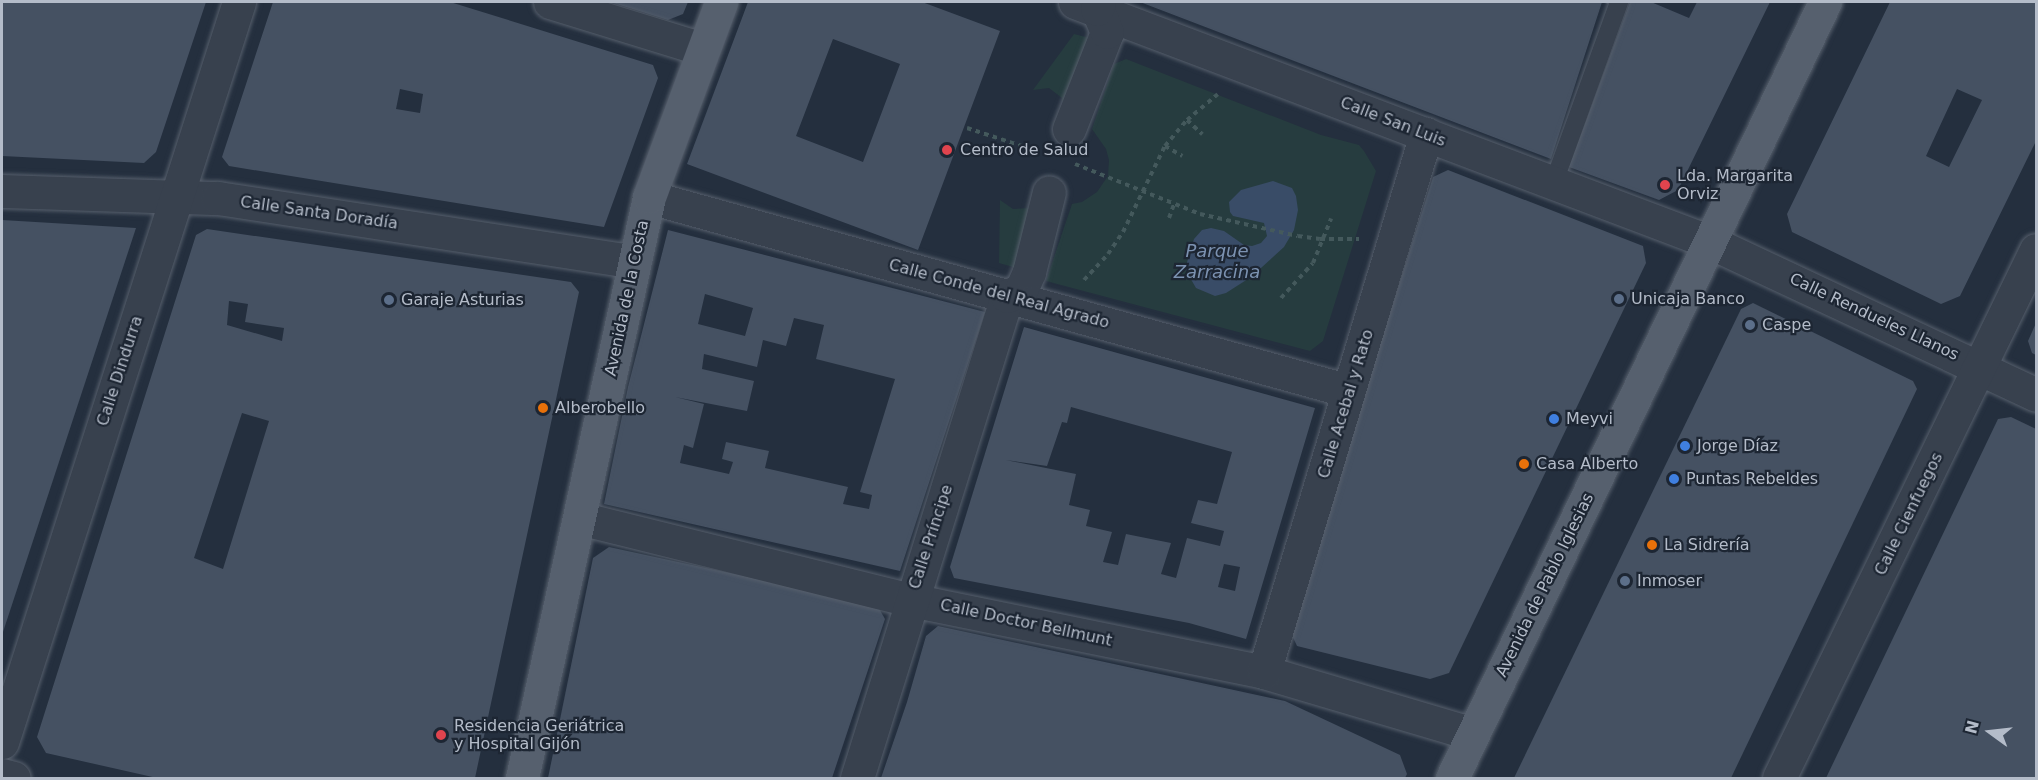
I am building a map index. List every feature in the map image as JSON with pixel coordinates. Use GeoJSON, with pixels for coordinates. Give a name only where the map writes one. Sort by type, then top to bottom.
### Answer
{"type":"FeatureCollection","features":[{"type":"Feature","properties":{"kind":"main road","name":"Avenida de la Costa"},"geometry":{"type":"LineString","coordinates":[[522,778],[649,196],[721,2]]}},
{"type":"Feature","properties":{"kind":"main road","name":"Avenida de Pablo Iglesias"},"geometry":{"type":"LineString","coordinates":[[1452,778],[1825,2]]}},
{"type":"Feature","properties":{"kind":"street","name":"Calle Dindurra"},"geometry":{"type":"LineString","coordinates":[[2,742],[239,2]]}},
{"type":"Feature","properties":{"kind":"street"},"geometry":{"type":"LineString","coordinates":[[550,2],[703,49]]}},
{"type":"Feature","properties":{"kind":"street"},"geometry":{"type":"LineString","coordinates":[[1076,142],[1107,33],[1090,4]]}},
{"type":"Feature","properties":{"kind":"street","name":"Calle San Luis"},"geometry":{"type":"LineString","coordinates":[[1090,4],[1710,242]]}},
{"type":"Feature","properties":{"kind":"street","name":"Calle Acebal y Rato"},"geometry":{"type":"LineString","coordinates":[[1264,672],[1426,134]]}},
{"type":"Feature","properties":{"kind":"street","name":"Calle Santa Doradía"},"geometry":{"type":"LineString","coordinates":[[2,191],[218,198],[634,262]]}},
{"type":"Feature","properties":{"kind":"street"},"geometry":{"type":"LineString","coordinates":[[1007,296],[1021,290],[1029,272],[1049,192]]}},
{"type":"Feature","properties":{"kind":"street","name":"Calle Conde del Real Agrado"},"geometry":{"type":"LineString","coordinates":[[649,196],[1349,391]]}},
{"type":"Feature","properties":{"kind":"street","name":"Calle Rendueles Llanos"},"geometry":{"type":"LineString","coordinates":[[1710,242],[2037,395]]}},
{"type":"Feature","properties":{"kind":"street","name":"Calle Cienfuegos"},"geometry":{"type":"LineString","coordinates":[[1779,778],[2037,249]]}},
{"type":"Feature","properties":{"kind":"street","name":"Calle Príncipe"},"geometry":{"type":"LineString","coordinates":[[857,778],[1007,296]]}},
{"type":"Feature","properties":{"kind":"street","name":"Calle Doctor Bellmunt"},"geometry":{"type":"LineString","coordinates":[[579,519],[911,600],[1264,672],[1473,734]]}},
{"type":"Feature","properties":{"kind":"street"},"geometry":{"type":"LineString","coordinates":[[2,775],[14,778]]}},
{"type":"Feature","properties":{"kind":"lane"},"geometry":{"type":"LineString","coordinates":[[1554,182],[1620,2]]}},
{"type":"Feature","properties":{"kind":"path"},"geometry":{"type":"LineString","coordinates":[[1077,288],[1108,254],[1165,146],[1187,120],[1226,88]]}},
{"type":"Feature","properties":{"kind":"path"},"geometry":{"type":"LineString","coordinates":[[1187,120],[1202,134]]}},
{"type":"Feature","properties":{"kind":"path"},"geometry":{"type":"LineString","coordinates":[[967,128],[1052,156]]}},
{"type":"Feature","properties":{"kind":"path"},"geometry":{"type":"LineString","coordinates":[[1076,142],[1081,166],[1077,177]]}},
{"type":"Feature","properties":{"kind":"path"},"geometry":{"type":"LineString","coordinates":[[1165,146],[1182,156]]}},
{"type":"Feature","properties":{"kind":"path"},"geometry":{"type":"LineString","coordinates":[[1071,163],[1200,214],[1298,236],[1324,239],[1362,238]]}},
{"type":"Feature","properties":{"kind":"path"},"geometry":{"type":"LineString","coordinates":[[1169,218],[1173,204]]}},
{"type":"Feature","properties":{"kind":"path"},"geometry":{"type":"LineString","coordinates":[[1281,298],[1306,272],[1324,239],[1331,219]]}},
{"type":"Feature","properties":{"kind":"green space"},"geometry":{"type":"Polygon","coordinates":[[[1074,34],[1090,38],[1065,117],[1062,98],[1049,88],[1033,90],[1074,34]]]}},
{"type":"Feature","properties":{"kind":"green space"},"geometry":{"type":"Polygon","coordinates":[[[1126,59],[1321,135],[1359,145],[1364,151],[1376,171],[1323,341],[1310,351],[1046,281],[1072,204],[1082,202],[1097,192],[1108,176],[1109,160],[1106,149],[1092,129],[1114,64],[1126,59]]]}},
{"type":"Feature","properties":{"kind":"green space"},"geometry":{"type":"Polygon","coordinates":[[[1000,200],[1013,209],[1032,208],[1020,269],[999,263],[1000,200]]]}},
{"type":"Feature","properties":{"kind":"water","name":"Parque Zarracina"},"geometry":{"type":"Polygon","coordinates":[[[1273,181],[1292,188],[1296,196],[1298,210],[1294,230],[1284,247],[1251,277],[1226,293],[1215,296],[1196,288],[1185,269],[1194,239],[1202,230],[1211,228],[1224,231],[1244,245],[1252,246],[1261,243],[1267,236],[1264,223],[1233,216],[1229,202],[1241,190],[1273,181]]]}},
{"type":"Feature","properties":{"kind":"building"},"geometry":{"type":"Polygon","coordinates":[[[2,2],[206,2],[156,152],[144,163],[2,156],[2,2]]]}},
{"type":"Feature","properties":{"kind":"building"},"geometry":{"type":"Polygon","coordinates":[[[273,2],[450,2],[653,65],[658,78],[604,227],[229,166],[222,157],[273,2]],[[400,89],[396,109],[420,113],[423,94],[400,89]]]}},
{"type":"Feature","properties":{"kind":"building"},"geometry":{"type":"Polygon","coordinates":[[[610,2],[688,2],[683,14],[668,20],[610,2]]]}},
{"type":"Feature","properties":{"kind":"building"},"geometry":{"type":"Polygon","coordinates":[[[748,2],[922,2],[1000,31],[918,250],[687,164],[748,2]],[[833,39],[796,136],[863,162],[900,64],[833,39]]]}},
{"type":"Feature","properties":{"kind":"building"},"geometry":{"type":"Polygon","coordinates":[[[1140,2],[1602,2],[1551,159],[1140,2]]]}},
{"type":"Feature","properties":{"kind":"building"},"geometry":{"type":"Polygon","coordinates":[[[1630,2],[1651,2],[1689,18],[1697,2],[1770,2],[1678,190],[1659,200],[1569,167],[1630,2]]]}},
{"type":"Feature","properties":{"kind":"building"},"geometry":{"type":"Polygon","coordinates":[[[1890,2],[2036,2],[2036,141],[1960,296],[1941,304],[1792,232],[1787,214],[1890,2]],[[1957,89],[1926,156],[1949,167],[1982,100],[1957,89]]]}},
{"type":"Feature","properties":{"kind":"building"},"geometry":{"type":"Polygon","coordinates":[[[1448,170],[1643,246],[1646,263],[1449,673],[1430,679],[1297,646],[1290,631],[1433,177],[1448,170]]]}},
{"type":"Feature","properties":{"kind":"building"},"geometry":{"type":"Polygon","coordinates":[[[2,220],[136,228],[2,635],[2,220]]]}},
{"type":"Feature","properties":{"kind":"building"},"geometry":{"type":"Polygon","coordinates":[[[207,229],[571,282],[579,292],[475,778],[157,778],[46,753],[37,737],[196,235],[207,229]],[[229,301],[227,325],[282,341],[284,328],[245,322],[248,304],[229,301]],[[242,413],[194,558],[223,569],[269,421],[242,413]]]}},
{"type":"Feature","properties":{"kind":"building"},"geometry":{"type":"Polygon","coordinates":[[[668,230],[985,312],[900,571],[604,504],[628,387],[668,230]],[[705,294],[698,324],[745,336],[753,308],[705,294]],[[794,318],[786,346],[763,340],[757,367],[704,354],[702,369],[754,381],[747,411],[675,397],[704,404],[693,448],[684,445],[680,463],[729,474],[733,462],[722,459],[726,442],[769,451],[765,468],[848,487],[843,504],[869,509],[872,495],[860,492],[895,379],[816,359],[824,325],[794,318]]]}},
{"type":"Feature","properties":{"kind":"building"},"geometry":{"type":"Polygon","coordinates":[[[1753,303],[1913,381],[1917,389],[1731,778],[1514,778],[1741,309],[1753,303]]]}},
{"type":"Feature","properties":{"kind":"building"},"geometry":{"type":"Polygon","coordinates":[[[2036,323],[2036,355],[2032,353],[2028,341],[2036,323]]]}},
{"type":"Feature","properties":{"kind":"building"},"geometry":{"type":"Polygon","coordinates":[[[1024,327],[1315,408],[1246,639],[1189,623],[954,578],[950,567],[1024,327]],[[1071,407],[1067,423],[1062,422],[1047,466],[1006,460],[1076,474],[1069,505],[1090,510],[1086,526],[1112,532],[1103,562],[1118,565],[1126,534],[1171,543],[1161,574],[1176,578],[1187,538],[1220,546],[1224,531],[1191,523],[1198,500],[1217,504],[1232,452],[1071,407]],[[1224,564],[1218,587],[1235,591],[1240,567],[1224,564]]]}},
{"type":"Feature","properties":{"kind":"building"},"geometry":{"type":"Polygon","coordinates":[[[2011,417],[2036,429],[2036,778],[1826,778],[1998,419],[2011,417]]]}},
{"type":"Feature","properties":{"kind":"building"},"geometry":{"type":"Polygon","coordinates":[[[609,547],[877,605],[885,619],[832,778],[548,778],[593,558],[609,547]]]}},
{"type":"Feature","properties":{"kind":"building"},"geometry":{"type":"Polygon","coordinates":[[[938,626],[1285,701],[1400,755],[1407,774],[1405,778],[881,778],[907,702],[926,636],[938,626]]]}},
{"type":"Feature","properties":{"kind":"place","name":"Centro de Salud"},"geometry":{"type":"Point","coordinates":[947,150]}},
{"type":"Feature","properties":{"kind":"place","name":"Lda. Margarita Orviz"},"geometry":{"type":"Point","coordinates":[1665,185]}},
{"type":"Feature","properties":{"kind":"place","name":"Unicaja Banco"},"geometry":{"type":"Point","coordinates":[1619,299]}},
{"type":"Feature","properties":{"kind":"place","name":"Garaje Asturias"},"geometry":{"type":"Point","coordinates":[389,300]}},
{"type":"Feature","properties":{"kind":"place","name":"Caspe"},"geometry":{"type":"Point","coordinates":[1750,325]}},
{"type":"Feature","properties":{"kind":"place","name":"Alberobello"},"geometry":{"type":"Point","coordinates":[543,408]}},
{"type":"Feature","properties":{"kind":"place","name":"Meyvi"},"geometry":{"type":"Point","coordinates":[1554,419]}},
{"type":"Feature","properties":{"kind":"place","name":"Jorge Díaz"},"geometry":{"type":"Point","coordinates":[1685,446]}},
{"type":"Feature","properties":{"kind":"place","name":"Casa Alberto"},"geometry":{"type":"Point","coordinates":[1524,464]}},
{"type":"Feature","properties":{"kind":"place","name":"Puntas Rebeldes"},"geometry":{"type":"Point","coordinates":[1674,479]}},
{"type":"Feature","properties":{"kind":"place","name":"La Sidrería"},"geometry":{"type":"Point","coordinates":[1652,545]}},
{"type":"Feature","properties":{"kind":"place","name":"Inmoser"},"geometry":{"type":"Point","coordinates":[1625,581]}},
{"type":"Feature","properties":{"kind":"place","name":"Residencia Geriátrica y Hospital Gijón"},"geometry":{"type":"Point","coordinates":[441,735]}}]}
